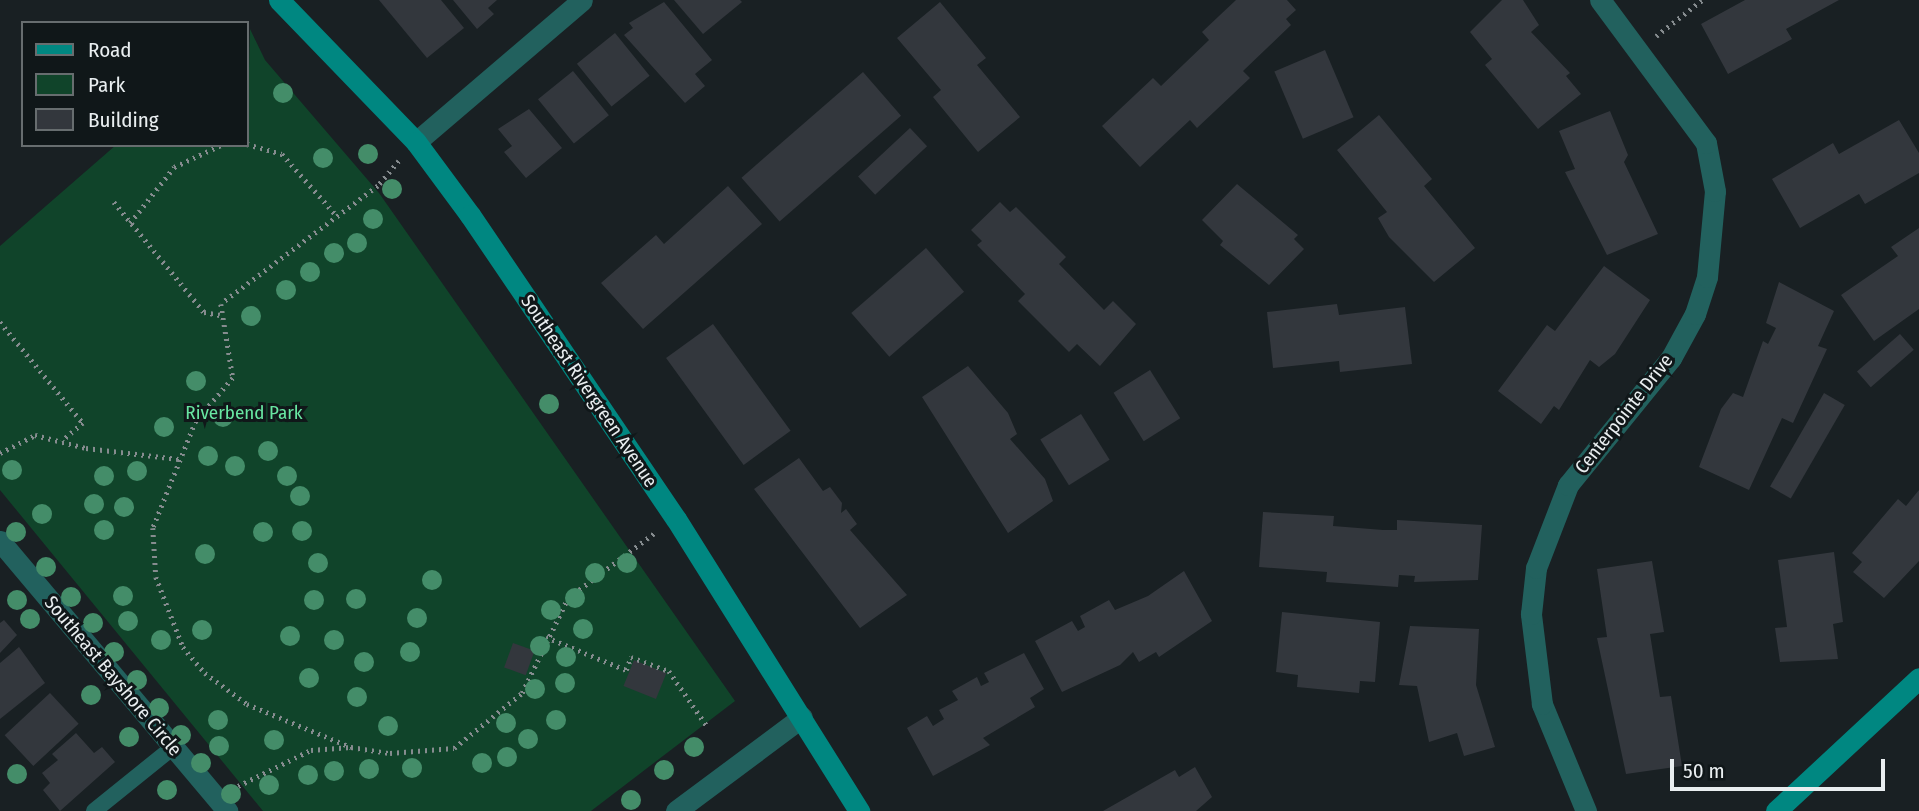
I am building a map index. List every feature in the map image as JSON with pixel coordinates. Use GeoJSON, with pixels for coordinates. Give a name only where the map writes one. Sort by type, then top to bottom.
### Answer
{"type":"FeatureCollection","features":[{"type":"Feature","properties":{"kind":"street","name":"Southeast Rivergreen Avenue"},"geometry":{"type":"LineString","coordinates":[[279,0],[416,142],[676,519],[859,811]]}},
{"type":"Feature","properties":{"kind":"street"},"geometry":{"type":"LineString","coordinates":[[416,142],[582,0]]}},
{"type":"Feature","properties":{"kind":"street","name":"Centerpointe Drive"},"geometry":{"type":"LineString","coordinates":[[1586,811],[1542,704],[1531,614],[1536,568],[1568,485],[1671,359],[1695,314],[1713,229],[1706,143],[1642,48],[1600,0]]}},
{"type":"Feature","properties":{"kind":"street","name":"Southeast Bayshore Circle"},"geometry":{"type":"LineString","coordinates":[[0,541],[227,811]]}},
{"type":"Feature","properties":{"kind":"street"},"geometry":{"type":"LineString","coordinates":[[1776,811],[1919,678]]}},
{"type":"Feature","properties":{"kind":"street"},"geometry":{"type":"LineString","coordinates":[[676,811],[802,717]]}},
{"type":"Feature","properties":{"kind":"lane"},"geometry":{"type":"LineString","coordinates":[[94,811],[172,748]]}},
{"type":"Feature","properties":{"kind":"path"},"geometry":{"type":"LineString","coordinates":[[1642,48],[1702,0]]}},
{"type":"Feature","properties":{"kind":"path"},"geometry":{"type":"LineString","coordinates":[[351,747],[247,704],[205,673],[183,647],[169,622],[151,548],[161,496],[196,421],[233,378],[220,315],[227,295],[378,186],[416,142]]}},
{"type":"Feature","properties":{"kind":"path"},"geometry":{"type":"LineString","coordinates":[[248,144],[282,154],[337,216]]}},
{"type":"Feature","properties":{"kind":"path"},"geometry":{"type":"LineString","coordinates":[[130,223],[174,167],[217,147]]}},
{"type":"Feature","properties":{"kind":"path"},"geometry":{"type":"LineString","coordinates":[[114,202],[204,312],[220,315]]}},
{"type":"Feature","properties":{"kind":"path"},"geometry":{"type":"LineString","coordinates":[[0,322],[83,423],[62,441]]}},
{"type":"Feature","properties":{"kind":"path"},"geometry":{"type":"LineString","coordinates":[[0,453],[27,435],[178,459]]}},
{"type":"Feature","properties":{"kind":"path"},"geometry":{"type":"LineString","coordinates":[[239,786],[311,750],[351,747],[390,753],[454,748],[522,694],[546,637],[568,598],[676,519]]}},
{"type":"Feature","properties":{"kind":"path"},"geometry":{"type":"LineString","coordinates":[[546,637],[626,670],[631,657],[669,671],[707,726]]}},
{"type":"Feature","properties":{"kind":"green space","name":"Riverbend Park"},"geometry":{"type":"Polygon","coordinates":[[[250,29],[265,60],[379,193],[735,701],[591,811],[263,811],[0,490],[0,246],[114,147],[248,147],[250,29]]]}},
{"type":"Feature","properties":{"kind":"building"},"geometry":{"type":"Polygon","coordinates":[[[379,0],[441,0],[464,28],[427,58],[379,0]]]}},
{"type":"Feature","properties":{"kind":"building"},"geometry":{"type":"Polygon","coordinates":[[[453,0],[497,0],[488,8],[494,14],[477,29],[453,0]]]}},
{"type":"Feature","properties":{"kind":"building"},"geometry":{"type":"Polygon","coordinates":[[[674,0],[740,0],[742,2],[703,34],[674,0]]]}},
{"type":"Feature","properties":{"kind":"building"},"geometry":{"type":"Polygon","coordinates":[[[1236,0],[1287,0],[1296,10],[1286,19],[1291,25],[1243,71],[1250,78],[1197,128],[1190,120],[1140,167],[1102,126],[1153,78],[1161,86],[1209,40],[1202,32],[1236,0]]]}},
{"type":"Feature","properties":{"kind":"building"},"geometry":{"type":"Polygon","coordinates":[[[1502,0],[1523,0],[1539,25],[1531,32],[1570,73],[1566,76],[1581,94],[1538,129],[1485,65],[1492,59],[1470,32],[1502,0]]]}},
{"type":"Feature","properties":{"kind":"building"},"geometry":{"type":"Polygon","coordinates":[[[1745,0],[1839,0],[1786,29],[1792,39],[1728,74],[1701,24],[1745,0]]]}},
{"type":"Feature","properties":{"kind":"building"},"geometry":{"type":"Polygon","coordinates":[[[664,2],[712,60],[695,74],[705,86],[685,103],[624,35],[633,28],[629,23],[664,2]]]}},
{"type":"Feature","properties":{"kind":"building"},"geometry":{"type":"Polygon","coordinates":[[[940,2],[986,58],[977,65],[1020,117],[978,152],[933,97],[941,90],[897,38],[940,2]]]}},
{"type":"Feature","properties":{"kind":"building"},"geometry":{"type":"Polygon","coordinates":[[[615,33],[650,76],[612,107],[577,64],[615,33]]]}},
{"type":"Feature","properties":{"kind":"building"},"geometry":{"type":"Polygon","coordinates":[[[1325,50],[1354,117],[1303,139],[1274,71],[1325,50]]]}},
{"type":"Feature","properties":{"kind":"building"},"geometry":{"type":"Polygon","coordinates":[[[573,71],[609,115],[574,144],[538,99],[573,71]]]}},
{"type":"Feature","properties":{"kind":"building"},"geometry":{"type":"Polygon","coordinates":[[[863,72],[901,116],[780,221],[741,178],[863,72]]]}},
{"type":"Feature","properties":{"kind":"building"},"geometry":{"type":"Polygon","coordinates":[[[529,109],[562,148],[526,178],[504,152],[512,146],[498,129],[529,109]]]}},
{"type":"Feature","properties":{"kind":"building"},"geometry":{"type":"Polygon","coordinates":[[[1610,111],[1628,155],[1624,162],[1658,234],[1607,255],[1565,172],[1575,169],[1559,131],[1610,111]]]}},
{"type":"Feature","properties":{"kind":"building"},"geometry":{"type":"Polygon","coordinates":[[[1379,115],[1432,179],[1424,186],[1475,248],[1434,282],[1389,237],[1378,218],[1387,212],[1337,150],[1379,115]]]}},
{"type":"Feature","properties":{"kind":"building"},"geometry":{"type":"Polygon","coordinates":[[[1899,120],[1919,153],[1919,173],[1865,204],[1859,194],[1800,228],[1772,179],[1833,143],[1839,154],[1899,120]]]}},
{"type":"Feature","properties":{"kind":"building"},"geometry":{"type":"Polygon","coordinates":[[[910,128],[927,146],[875,195],[858,176],[910,128]]]}},
{"type":"Feature","properties":{"kind":"building"},"geometry":{"type":"Polygon","coordinates":[[[1237,184],[1298,235],[1294,239],[1304,249],[1269,285],[1220,245],[1223,241],[1202,220],[1237,184]]]}},
{"type":"Feature","properties":{"kind":"building"},"geometry":{"type":"Polygon","coordinates":[[[728,186],[762,224],[643,329],[601,283],[656,235],[664,244],[728,186]]]}},
{"type":"Feature","properties":{"kind":"building"},"geometry":{"type":"Polygon","coordinates":[[[1000,202],[1010,212],[1016,207],[1066,257],[1059,264],[1104,310],[1113,301],[1136,324],[1100,366],[1077,344],[1069,352],[1018,301],[1025,294],[977,245],[982,241],[971,230],[1000,202]]]}},
{"type":"Feature","properties":{"kind":"building"},"geometry":{"type":"Polygon","coordinates":[[[1919,228],[1919,309],[1874,341],[1841,295],[1898,256],[1891,247],[1919,228]]]}},
{"type":"Feature","properties":{"kind":"building"},"geometry":{"type":"Polygon","coordinates":[[[926,248],[964,292],[889,357],[851,313],[926,248]]]}},
{"type":"Feature","properties":{"kind":"building"},"geometry":{"type":"Polygon","coordinates":[[[1604,266],[1650,300],[1615,354],[1599,367],[1590,360],[1559,410],[1554,406],[1541,424],[1498,391],[1547,325],[1555,331],[1604,266]]]}},
{"type":"Feature","properties":{"kind":"building"},"geometry":{"type":"Polygon","coordinates":[[[1779,282],[1834,311],[1818,346],[1827,349],[1793,423],[1782,418],[1749,490],[1699,467],[1721,409],[1733,393],[1743,397],[1763,341],[1768,344],[1776,328],[1766,323],[1779,282]]]}},
{"type":"Feature","properties":{"kind":"building"},"geometry":{"type":"Polygon","coordinates":[[[1337,304],[1339,315],[1405,307],[1412,364],[1340,372],[1339,361],[1273,368],[1267,312],[1337,304]]]}},
{"type":"Feature","properties":{"kind":"building"},"geometry":{"type":"Polygon","coordinates":[[[713,324],[791,431],[744,465],[666,358],[713,324]]]}},
{"type":"Feature","properties":{"kind":"building"},"geometry":{"type":"Polygon","coordinates":[[[1900,334],[1914,350],[1871,387],[1857,371],[1900,334]]]}},
{"type":"Feature","properties":{"kind":"building"},"geometry":{"type":"Polygon","coordinates":[[[968,366],[1008,413],[1017,434],[1010,439],[1045,479],[1053,501],[1008,533],[922,397],[968,366]]]}},
{"type":"Feature","properties":{"kind":"building"},"geometry":{"type":"Polygon","coordinates":[[[1150,370],[1180,418],[1144,441],[1114,393],[1150,370]]]}},
{"type":"Feature","properties":{"kind":"building"},"geometry":{"type":"Polygon","coordinates":[[[1824,393],[1845,405],[1791,499],[1770,487],[1824,393]]]}},
{"type":"Feature","properties":{"kind":"building"},"geometry":{"type":"Polygon","coordinates":[[[1081,414],[1110,460],[1069,485],[1040,439],[1081,414]]]}},
{"type":"Feature","properties":{"kind":"building"},"geometry":{"type":"Polygon","coordinates":[[[799,458],[823,491],[830,487],[842,503],[841,513],[846,509],[857,524],[850,530],[907,595],[860,628],[754,489],[799,458]]]}},
{"type":"Feature","properties":{"kind":"building"},"geometry":{"type":"Polygon","coordinates":[[[1919,490],[1919,561],[1884,598],[1853,572],[1862,562],[1852,553],[1898,499],[1906,506],[1919,490]]]}},
{"type":"Feature","properties":{"kind":"building"},"geometry":{"type":"Polygon","coordinates":[[[1263,512],[1334,516],[1333,526],[1383,530],[1397,530],[1397,520],[1482,525],[1478,580],[1414,582],[1415,576],[1399,575],[1398,587],[1326,582],[1327,572],[1259,567],[1263,512]]]}},
{"type":"Feature","properties":{"kind":"building"},"geometry":{"type":"Polygon","coordinates":[[[1834,552],[1843,622],[1833,624],[1838,659],[1780,662],[1775,628],[1787,627],[1778,560],[1834,552]]]}},
{"type":"Feature","properties":{"kind":"building"},"geometry":{"type":"Polygon","coordinates":[[[1652,561],[1664,632],[1650,634],[1660,697],[1671,696],[1682,766],[1626,774],[1597,638],[1607,637],[1597,569],[1652,561]]]}},
{"type":"Feature","properties":{"kind":"building"},"geometry":{"type":"Polygon","coordinates":[[[1184,571],[1212,621],[1159,657],[1156,652],[1139,662],[1133,652],[1120,665],[1062,692],[1035,641],[1072,621],[1078,631],[1085,627],[1080,616],[1109,600],[1115,610],[1148,596],[1184,571]]]}},
{"type":"Feature","properties":{"kind":"building"},"geometry":{"type":"Polygon","coordinates":[[[1282,612],[1380,622],[1375,682],[1360,681],[1359,693],[1297,687],[1298,675],[1276,672],[1282,612]]]}},
{"type":"Feature","properties":{"kind":"building"},"geometry":{"type":"Polygon","coordinates":[[[4,620],[17,635],[0,653],[0,623],[4,620]]]}},
{"type":"Feature","properties":{"kind":"building"},"geometry":{"type":"Polygon","coordinates":[[[1410,626],[1479,629],[1476,685],[1495,747],[1464,756],[1457,733],[1429,742],[1417,686],[1399,685],[1410,626]]]}},
{"type":"Feature","properties":{"kind":"building"},"geometry":{"type":"Polygon","coordinates":[[[513,643],[535,651],[526,675],[504,667],[513,643]]]}},
{"type":"Feature","properties":{"kind":"building"},"geometry":{"type":"Polygon","coordinates":[[[19,647],[45,683],[0,719],[0,663],[19,647]]]}},
{"type":"Feature","properties":{"kind":"building"},"geometry":{"type":"Polygon","coordinates":[[[1024,653],[1044,689],[1030,698],[1035,707],[983,738],[990,745],[933,776],[907,728],[927,716],[933,726],[944,719],[939,710],[958,700],[952,691],[977,677],[981,686],[989,682],[984,673],[1024,653]]]}},
{"type":"Feature","properties":{"kind":"building"},"geometry":{"type":"Polygon","coordinates":[[[634,660],[666,673],[656,699],[624,686],[634,660]]]}},
{"type":"Feature","properties":{"kind":"building"},"geometry":{"type":"Polygon","coordinates":[[[50,693],[79,724],[33,766],[5,735],[50,693]]]}},
{"type":"Feature","properties":{"kind":"building"},"geometry":{"type":"Polygon","coordinates":[[[76,733],[94,753],[102,747],[115,762],[60,811],[43,790],[50,783],[42,773],[58,760],[52,754],[76,733]]]}},
{"type":"Feature","properties":{"kind":"building"},"geometry":{"type":"Polygon","coordinates":[[[1195,767],[1212,797],[1196,811],[1103,811],[1175,770],[1179,777],[1195,767]]]}}]}
